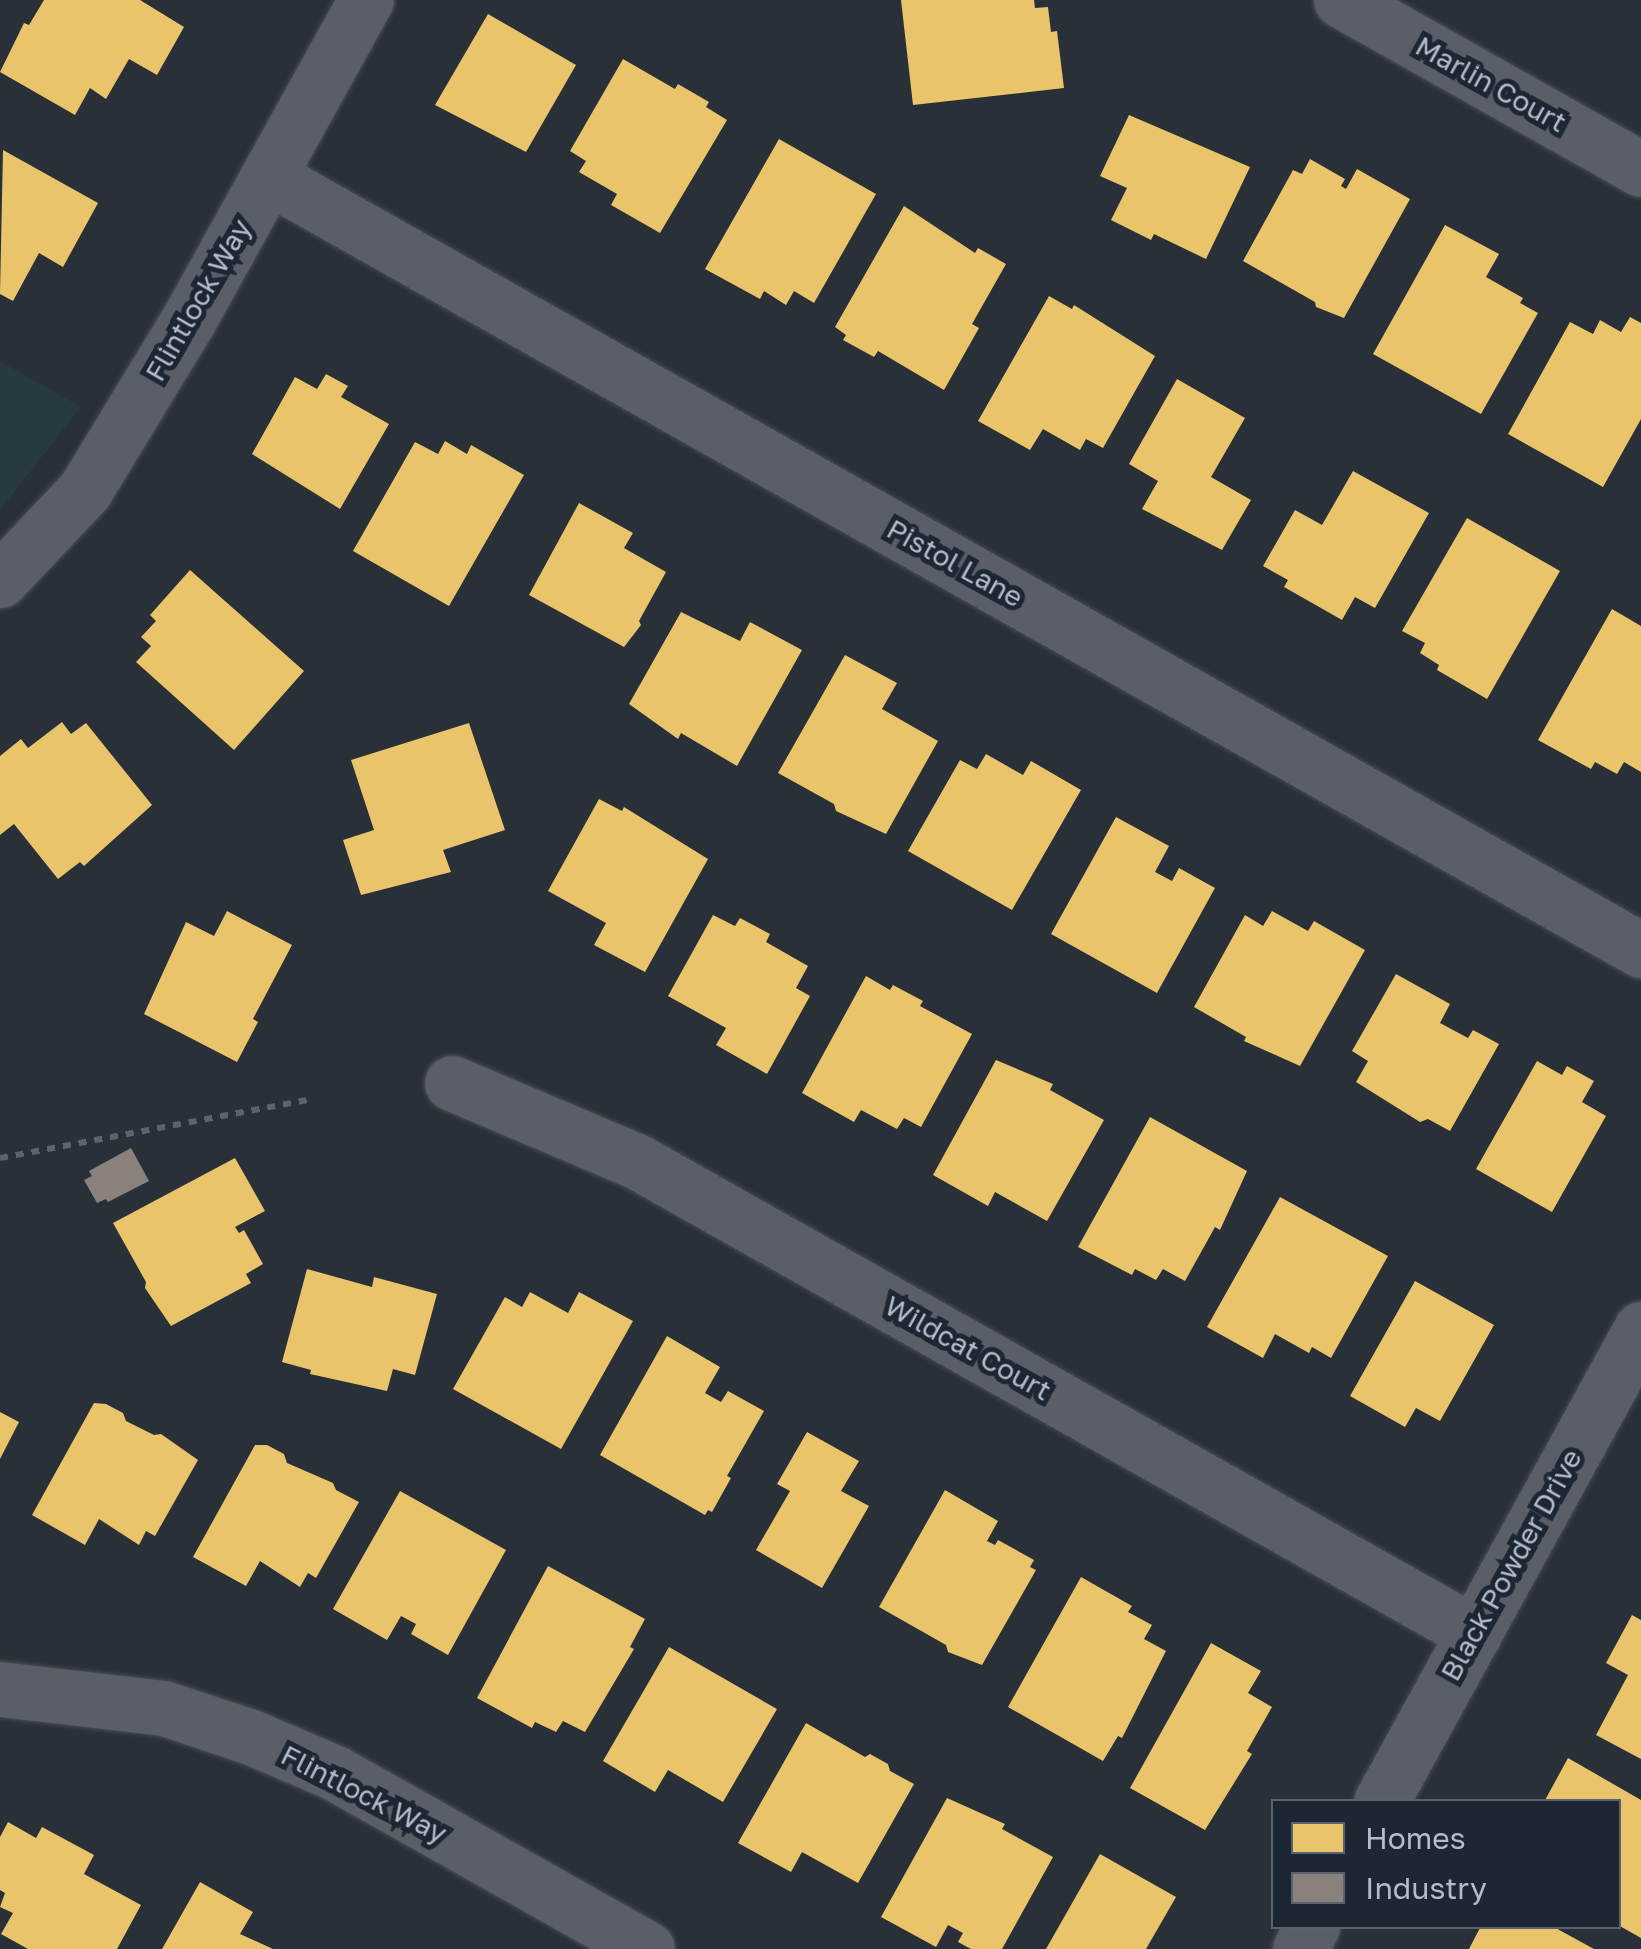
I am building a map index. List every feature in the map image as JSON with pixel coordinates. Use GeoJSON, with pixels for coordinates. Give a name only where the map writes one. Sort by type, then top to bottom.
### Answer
{"type":"FeatureCollection","features":[{"type":"Feature","properties":{"kind":"street","name":"Flintlock Way"},"geometry":{"type":"LineString","coordinates":[[0,580],[84,490],[270,177],[366,0]]}},
{"type":"Feature","properties":{"kind":"street","name":"Marlin Court"},"geometry":{"type":"LineString","coordinates":[[1340,0],[1641,169]]}},
{"type":"Feature","properties":{"kind":"street","name":"Pistol Lane"},"geometry":{"type":"LineString","coordinates":[[270,177],[1641,950]]}},
{"type":"Feature","properties":{"kind":"street","name":"Wildcat Court"},"geometry":{"type":"LineString","coordinates":[[452,1083],[638,1162],[1474,1634]]}},
{"type":"Feature","properties":{"kind":"street","name":"Black Powder Drive"},"geometry":{"type":"LineString","coordinates":[[1383,1799],[1641,1328]]}},
{"type":"Feature","properties":{"kind":"street","name":"Flintlock Way"},"geometry":{"type":"LineString","coordinates":[[0,1689],[164,1708],[250,1737],[335,1773],[647,1949]]}},
{"type":"Feature","properties":{"kind":"path"},"geometry":{"type":"LineString","coordinates":[[0,1158],[312,1099]]}},
{"type":"Feature","properties":{"kind":"green space"},"geometry":{"type":"Polygon","coordinates":[[[0,361],[81,407],[0,510],[0,361]]]}},
{"type":"Feature","properties":{"kind":"building: Homes"},"geometry":{"type":"Polygon","coordinates":[[[44,0],[140,0],[184,27],[157,75],[129,59],[106,99],[90,88],[75,115],[0,72],[24,23],[29,25],[44,0]]]}},
{"type":"Feature","properties":{"kind":"building: Homes"},"geometry":{"type":"Polygon","coordinates":[[[901,0],[1034,0],[1035,8],[1048,7],[1051,32],[1057,31],[1064,88],[913,105],[901,0]]]}},
{"type":"Feature","properties":{"kind":"building: Homes"},"geometry":{"type":"Polygon","coordinates":[[[488,14],[576,65],[526,152],[435,105],[488,14]]]}},
{"type":"Feature","properties":{"kind":"building: Homes"},"geometry":{"type":"Polygon","coordinates":[[[623,59],[675,89],[678,84],[709,102],[706,107],[727,120],[660,233],[611,205],[617,194],[579,172],[586,161],[570,151],[623,59]]]}},
{"type":"Feature","properties":{"kind":"building: Homes"},"geometry":{"type":"Polygon","coordinates":[[[1129,115],[1250,167],[1206,259],[1154,234],[1151,240],[1111,220],[1127,188],[1100,176],[1129,115]]]}},
{"type":"Feature","properties":{"kind":"building: Homes"},"geometry":{"type":"Polygon","coordinates":[[[779,139],[876,194],[814,303],[794,291],[786,305],[764,291],[760,299],[705,269],[779,139]]]}},
{"type":"Feature","properties":{"kind":"building: Homes"},"geometry":{"type":"Polygon","coordinates":[[[3,150],[98,203],[63,267],[39,253],[13,301],[0,294],[3,150]]]}},
{"type":"Feature","properties":{"kind":"building: Homes"},"geometry":{"type":"Polygon","coordinates":[[[1310,159],[1345,179],[1341,186],[1346,189],[1357,169],[1410,199],[1344,318],[1316,307],[1315,302],[1243,261],[1293,170],[1302,174],[1310,159]]]}},
{"type":"Feature","properties":{"kind":"building: Homes"},"geometry":{"type":"Polygon","coordinates":[[[904,206],[975,253],[978,248],[1006,264],[972,324],[979,328],[944,390],[878,351],[874,357],[843,340],[846,335],[835,327],[904,206]]]}},
{"type":"Feature","properties":{"kind":"building: Homes"},"geometry":{"type":"Polygon","coordinates":[[[1445,225],[1499,254],[1486,277],[1523,298],[1520,303],[1538,313],[1481,414],[1373,354],[1445,225]]]}},
{"type":"Feature","properties":{"kind":"building: Homes"},"geometry":{"type":"Polygon","coordinates":[[[1049,296],[1072,309],[1074,305],[1155,356],[1103,448],[1086,439],[1080,450],[1043,429],[1030,450],[978,421],[1049,296]]]}},
{"type":"Feature","properties":{"kind":"building: Homes"},"geometry":{"type":"Polygon","coordinates":[[[1630,317],[1641,323],[1641,419],[1603,487],[1508,434],[1570,322],[1593,334],[1600,320],[1621,332],[1630,317]]]}},
{"type":"Feature","properties":{"kind":"building: Homes"},"geometry":{"type":"Polygon","coordinates":[[[326,374],[348,386],[341,397],[389,424],[340,509],[252,454],[295,377],[317,389],[326,374]]]}},
{"type":"Feature","properties":{"kind":"building: Homes"},"geometry":{"type":"Polygon","coordinates":[[[1177,379],[1245,418],[1211,477],[1251,500],[1222,550],[1142,509],[1158,481],[1129,464],[1177,379]]]}},
{"type":"Feature","properties":{"kind":"building: Homes"},"geometry":{"type":"Polygon","coordinates":[[[445,441],[467,454],[471,445],[524,475],[449,606],[353,551],[415,442],[438,454],[445,441]]]}},
{"type":"Feature","properties":{"kind":"building: Homes"},"geometry":{"type":"Polygon","coordinates":[[[1353,471],[1429,513],[1375,608],[1355,597],[1342,620],[1284,587],[1288,580],[1263,566],[1295,510],[1322,525],[1353,471]]]}},
{"type":"Feature","properties":{"kind":"building: Homes"},"geometry":{"type":"Polygon","coordinates":[[[579,503],[633,533],[624,548],[666,572],[639,621],[641,625],[624,647],[529,595],[579,503]]]}},
{"type":"Feature","properties":{"kind":"building: Homes"},"geometry":{"type":"Polygon","coordinates":[[[1467,518],[1560,571],[1487,699],[1437,670],[1439,665],[1420,653],[1425,643],[1402,631],[1467,518]]]}},
{"type":"Feature","properties":{"kind":"building: Homes"},"geometry":{"type":"Polygon","coordinates":[[[190,570],[304,671],[234,750],[136,662],[151,646],[141,637],[156,621],[150,615],[190,570]]]}},
{"type":"Feature","properties":{"kind":"building: Homes"},"geometry":{"type":"Polygon","coordinates":[[[1612,609],[1641,626],[1641,772],[1624,762],[1617,774],[1595,762],[1591,769],[1538,740],[1612,609]]]}},
{"type":"Feature","properties":{"kind":"building: Homes"},"geometry":{"type":"Polygon","coordinates":[[[681,612],[740,641],[750,622],[802,650],[737,766],[681,733],[678,739],[629,704],[681,612]]]}},
{"type":"Feature","properties":{"kind":"building: Homes"},"geometry":{"type":"Polygon","coordinates":[[[845,655],[897,683],[882,709],[938,741],[886,834],[836,811],[834,804],[778,773],[845,655]]]}},
{"type":"Feature","properties":{"kind":"building: Homes"},"geometry":{"type":"Polygon","coordinates":[[[62,722],[71,734],[86,723],[152,805],[84,866],[80,862],[58,879],[14,824],[0,835],[0,756],[21,739],[28,748],[62,722]]]}},
{"type":"Feature","properties":{"kind":"building: Homes"},"geometry":{"type":"Polygon","coordinates":[[[469,723],[505,830],[443,850],[451,872],[361,895],[343,840],[374,830],[351,760],[469,723]]]}},
{"type":"Feature","properties":{"kind":"building: Homes"},"geometry":{"type":"Polygon","coordinates":[[[986,754],[1023,775],[1031,761],[1081,790],[1012,910],[908,851],[960,760],[977,769],[986,754]]]}},
{"type":"Feature","properties":{"kind":"building: Homes"},"geometry":{"type":"Polygon","coordinates":[[[599,799],[622,811],[624,807],[708,859],[645,972],[594,945],[606,923],[548,891],[599,799]]]}},
{"type":"Feature","properties":{"kind":"building: Homes"},"geometry":{"type":"Polygon","coordinates":[[[1116,817],[1169,846],[1155,872],[1172,881],[1179,868],[1215,888],[1157,993],[1051,934],[1116,817]]]}},
{"type":"Feature","properties":{"kind":"building: Homes"},"geometry":{"type":"Polygon","coordinates":[[[227,911],[292,945],[253,1019],[258,1022],[237,1062],[144,1014],[186,922],[214,936],[227,911]]]}},
{"type":"Feature","properties":{"kind":"building: Homes"},"geometry":{"type":"Polygon","coordinates":[[[1272,911],[1308,931],[1314,921],[1365,950],[1300,1066],[1244,1041],[1246,1037],[1194,1007],[1245,915],[1263,926],[1272,911]]]}},
{"type":"Feature","properties":{"kind":"building: Homes"},"geometry":{"type":"Polygon","coordinates":[[[713,915],[735,926],[740,918],[770,934],[766,942],[808,966],[796,988],[810,996],[767,1074],[716,1045],[726,1028],[668,996],[713,915]]]}},
{"type":"Feature","properties":{"kind":"building: Homes"},"geometry":{"type":"Polygon","coordinates":[[[1396,974],[1450,1004],[1440,1023],[1468,1038],[1473,1030],[1499,1044],[1450,1131],[1428,1119],[1420,1122],[1356,1082],[1368,1061],[1352,1051],[1396,974]]]}},
{"type":"Feature","properties":{"kind":"building: Homes"},"geometry":{"type":"Polygon","coordinates":[[[866,976],[890,990],[893,985],[923,1001],[920,1006],[972,1034],[921,1127],[904,1118],[897,1129],[861,1110],[854,1122],[802,1093],[866,976]]]}},
{"type":"Feature","properties":{"kind":"building: Homes"},"geometry":{"type":"Polygon","coordinates":[[[996,1060],[1053,1084],[1050,1090],[1104,1120],[1047,1221],[995,1192],[988,1206],[933,1175],[996,1060]]]}},
{"type":"Feature","properties":{"kind":"building: Homes"},"geometry":{"type":"Polygon","coordinates":[[[1537,1061],[1562,1075],[1567,1066],[1594,1081],[1582,1102],[1606,1116],[1552,1212],[1476,1169],[1537,1061]]]}},
{"type":"Feature","properties":{"kind":"building: Homes"},"geometry":{"type":"Polygon","coordinates":[[[1150,1117],[1247,1171],[1220,1230],[1215,1227],[1185,1281],[1163,1269],[1156,1280],[1135,1269],[1132,1275],[1078,1247],[1150,1117]]]}},
{"type":"Feature","properties":{"kind":"building: Homes"},"geometry":{"type":"Polygon","coordinates":[[[235,1158],[265,1211],[235,1227],[239,1233],[244,1230],[263,1264],[246,1274],[251,1283],[171,1326],[145,1288],[146,1282],[113,1223],[235,1158]]]}},
{"type":"Feature","properties":{"kind":"building: Homes"},"geometry":{"type":"Polygon","coordinates":[[[1280,1197],[1388,1256],[1331,1358],[1312,1347],[1309,1353],[1275,1334],[1263,1358],[1207,1327],[1280,1197]]]}},
{"type":"Feature","properties":{"kind":"building: Homes"},"geometry":{"type":"Polygon","coordinates":[[[307,1269],[372,1287],[374,1277],[437,1294],[415,1375],[393,1369],[387,1391],[310,1374],[311,1370],[282,1362],[307,1269]]]}},
{"type":"Feature","properties":{"kind":"building: Homes"},"geometry":{"type":"Polygon","coordinates":[[[1415,1281],[1494,1325],[1440,1421],[1416,1408],[1405,1427],[1350,1396],[1415,1281]]]}},
{"type":"Feature","properties":{"kind":"building: Homes"},"geometry":{"type":"Polygon","coordinates":[[[530,1292],[568,1313],[579,1292],[633,1321],[561,1449],[453,1389],[505,1297],[522,1307],[530,1292]]]}},
{"type":"Feature","properties":{"kind":"building: Homes"},"geometry":{"type":"Polygon","coordinates":[[[667,1336],[720,1367],[705,1393],[721,1402],[728,1391],[764,1411],[727,1476],[731,1478],[712,1512],[708,1510],[705,1515],[600,1455],[667,1336]]]}},
{"type":"Feature","properties":{"kind":"building: Homes"},"geometry":{"type":"Polygon","coordinates":[[[94,1403],[123,1413],[126,1421],[154,1435],[161,1434],[198,1460],[155,1536],[146,1531],[139,1545],[99,1519],[85,1545],[32,1515],[94,1403]]]}},
{"type":"Feature","properties":{"kind":"building: Homes"},"geometry":{"type":"Polygon","coordinates":[[[0,1412],[19,1422],[0,1459],[0,1412]]]}},
{"type":"Feature","properties":{"kind":"building: Homes"},"geometry":{"type":"Polygon","coordinates":[[[807,1432],[859,1461],[841,1491],[869,1506],[822,1588],[756,1550],[790,1491],[777,1484],[807,1432]]]}},
{"type":"Feature","properties":{"kind":"building: Homes"},"geometry":{"type":"Polygon","coordinates":[[[255,1445],[267,1445],[284,1454],[287,1463],[333,1483],[336,1490],[359,1502],[316,1578],[308,1573],[300,1587],[260,1561],[246,1586],[193,1557],[255,1445]]]}},
{"type":"Feature","properties":{"kind":"building: Homes"},"geometry":{"type":"Polygon","coordinates":[[[945,1490],[998,1521],[987,1541],[995,1545],[998,1540],[1034,1560],[1030,1567],[1036,1570],[982,1665],[948,1652],[946,1645],[879,1607],[945,1490]]]}},
{"type":"Feature","properties":{"kind":"building: Homes"},"geometry":{"type":"Polygon","coordinates":[[[400,1491],[506,1550],[448,1655],[411,1634],[416,1624],[401,1616],[387,1640],[333,1609],[400,1491]]]}},
{"type":"Feature","properties":{"kind":"building: Homes"},"geometry":{"type":"Polygon","coordinates":[[[548,1566],[645,1619],[630,1647],[634,1649],[585,1732],[563,1721],[556,1732],[535,1722],[532,1728],[477,1698],[548,1566]]]}},
{"type":"Feature","properties":{"kind":"building: Homes"},"geometry":{"type":"Polygon","coordinates":[[[1081,1577],[1132,1606],[1128,1612],[1152,1625],[1144,1639],[1166,1651],[1122,1738],[1118,1736],[1103,1761],[1008,1707],[1081,1577]]]}},
{"type":"Feature","properties":{"kind":"building: Homes"},"geometry":{"type":"Polygon","coordinates":[[[1632,1615],[1641,1620],[1641,1759],[1596,1735],[1628,1675],[1606,1663],[1632,1615]]]}},
{"type":"Feature","properties":{"kind":"building: Homes"},"geometry":{"type":"Polygon","coordinates":[[[1211,1643],[1261,1671],[1248,1693],[1272,1707],[1247,1751],[1252,1754],[1205,1830],[1130,1788],[1211,1643]]]}},
{"type":"Feature","properties":{"kind":"building: Homes"},"geometry":{"type":"Polygon","coordinates":[[[669,1647],[777,1709],[723,1802],[668,1770],[655,1792],[603,1761],[669,1647]]]}},
{"type":"Feature","properties":{"kind":"building: Homes"},"geometry":{"type":"Polygon","coordinates":[[[806,1723],[865,1757],[870,1754],[888,1764],[890,1771],[914,1784],[858,1883],[802,1852],[791,1872],[738,1843],[806,1723]]]}},
{"type":"Feature","properties":{"kind":"building: Homes"},"geometry":{"type":"Polygon","coordinates":[[[1568,1758],[1641,1800],[1641,1938],[1621,1927],[1621,1799],[1546,1799],[1568,1758]]]}},
{"type":"Feature","properties":{"kind":"building: Homes"},"geometry":{"type":"Polygon","coordinates":[[[947,1798],[1005,1824],[1002,1829],[1053,1857],[1002,1949],[971,1949],[958,1942],[963,1933],[948,1925],[936,1947],[881,1917],[947,1798]]]}},
{"type":"Feature","properties":{"kind":"building: Homes"},"geometry":{"type":"Polygon","coordinates":[[[8,1822],[36,1838],[42,1827],[94,1855],[84,1874],[141,1905],[117,1949],[28,1949],[1,1934],[13,1913],[0,1907],[5,1893],[0,1890],[0,1837],[8,1822]]]}},
{"type":"Feature","properties":{"kind":"building: Homes"},"geometry":{"type":"Polygon","coordinates":[[[1100,1854],[1176,1897],[1146,1949],[1046,1949],[1100,1854]]]}},
{"type":"Feature","properties":{"kind":"building: Homes"},"geometry":{"type":"Polygon","coordinates":[[[200,1882],[253,1912],[240,1934],[273,1949],[162,1949],[200,1882]]]}},
{"type":"Feature","properties":{"kind":"building: Homes"},"geometry":{"type":"Polygon","coordinates":[[[1479,1929],[1557,1929],[1594,1949],[1469,1949],[1479,1929]]]}},
{"type":"Feature","properties":{"kind":"building: Industry"},"geometry":{"type":"Polygon","coordinates":[[[131,1148],[149,1181],[108,1202],[106,1199],[97,1203],[84,1180],[92,1176],[89,1171],[131,1148]]]}}]}
